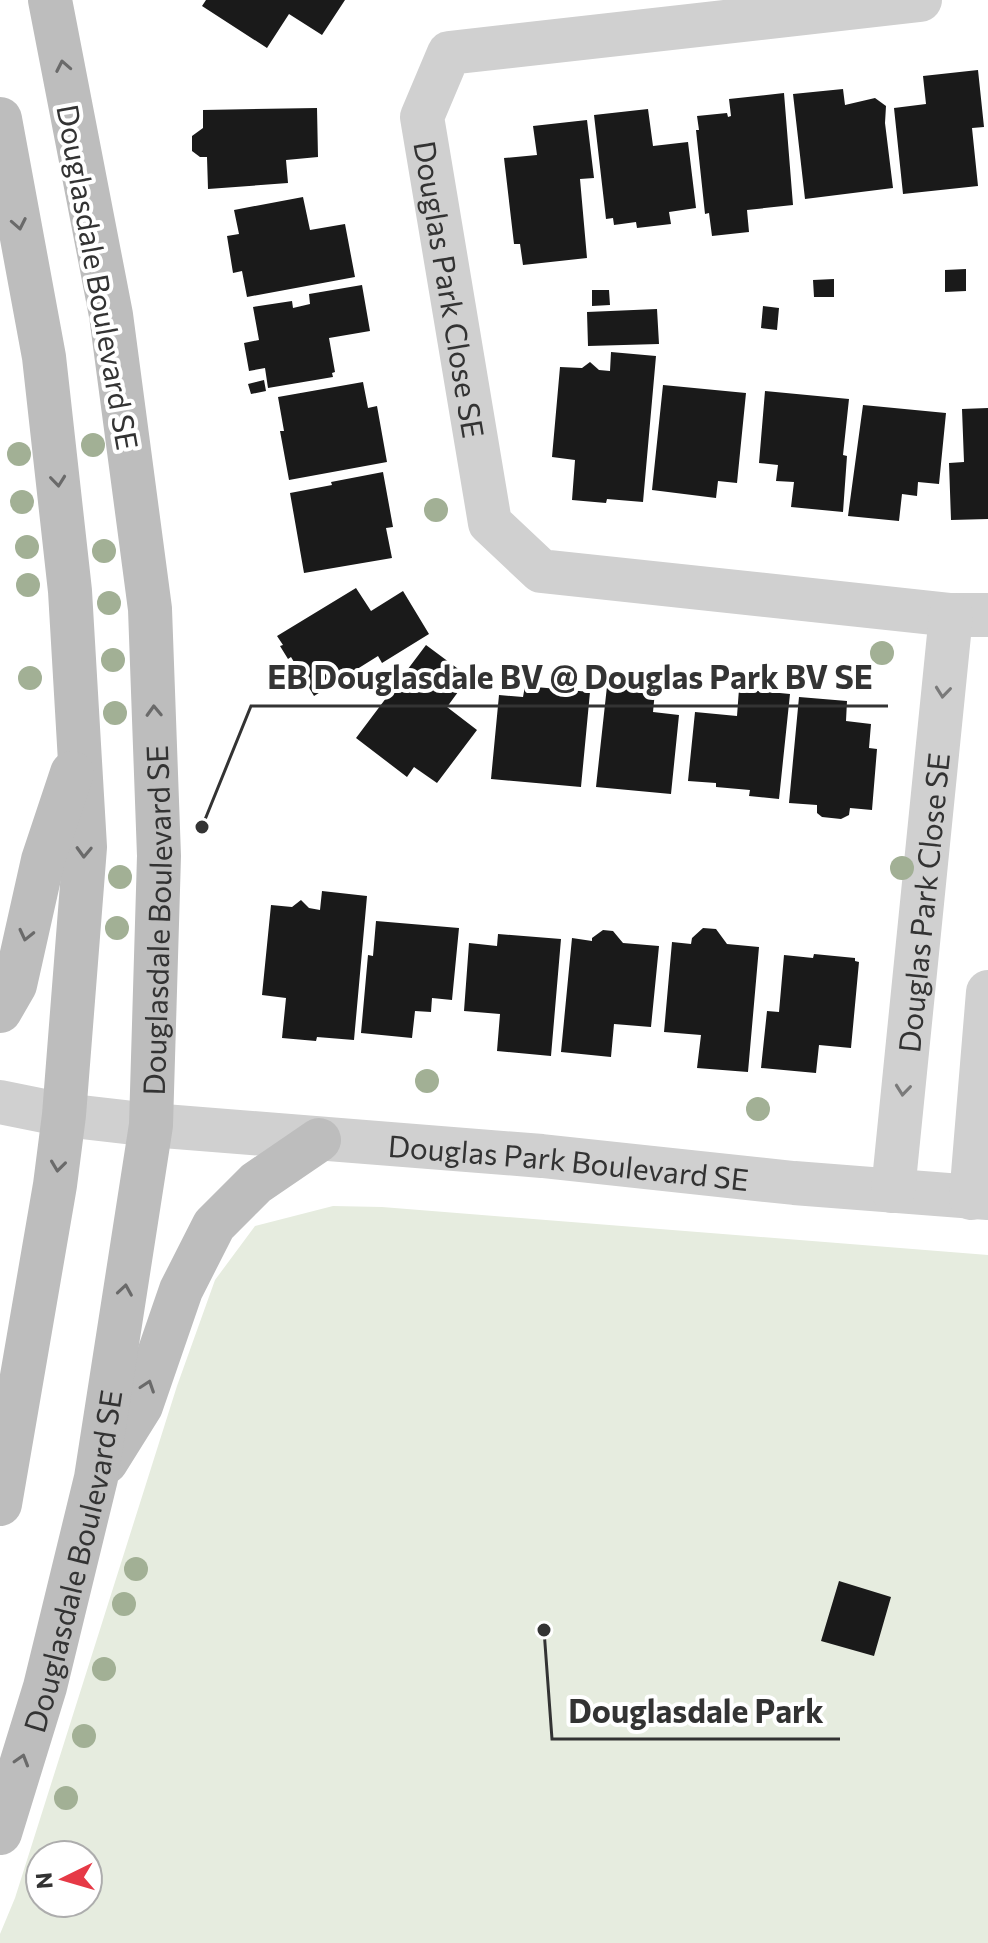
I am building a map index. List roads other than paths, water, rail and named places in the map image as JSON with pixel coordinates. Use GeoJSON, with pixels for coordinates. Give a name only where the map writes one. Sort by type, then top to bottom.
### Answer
{"type":"FeatureCollection","features":[{"type":"Feature","properties":{"kind":"street","name":"Douglasdale Boulevard SE"},"geometry":{"type":"LineString","coordinates":[[0,1833],[45,1687],[96,1478],[151,1125],[159,856],[150,609],[111,315],[50,0]]}},
{"type":"Feature","properties":{"kind":"street","name":"Douglas Park Close SE"},"geometry":{"type":"LineString","coordinates":[[893,1191],[969,615],[541,571],[490,523],[422,117],[449,53],[920,0]]}},
{"type":"Feature","properties":{"kind":"street"},"geometry":{"type":"LineString","coordinates":[[0,119],[44,357],[70,591],[85,847],[64,1115],[53,1201],[0,1504]]}},
{"type":"Feature","properties":{"kind":"street"},"geometry":{"type":"LineString","coordinates":[[0,1011],[15,985],[43,860],[79,752]]}},
{"type":"Feature","properties":{"kind":"street"},"geometry":{"type":"LineString","coordinates":[[979,1198],[988,992]]}},
{"type":"Feature","properties":{"kind":"street","name":"Douglas Park Boulevard SE"},"geometry":{"type":"LineString","coordinates":[[0,1102],[64,1115],[151,1125],[542,1156],[979,1198]]}},
{"type":"Feature","properties":{"kind":"street"},"geometry":{"type":"LineString","coordinates":[[96,1478],[141,1406],[181,1290],[214,1225],[256,1183],[319,1140]]}},
{"type":"Feature","properties":{"kind":"place","name":"EB Douglasdale BV @ Douglas Park BV SE"},"geometry":{"type":"Point","coordinates":[202,827]}},
{"type":"Feature","properties":{"kind":"place","name":"Douglasdale Park"},"geometry":{"type":"Point","coordinates":[544,1630]}}]}
